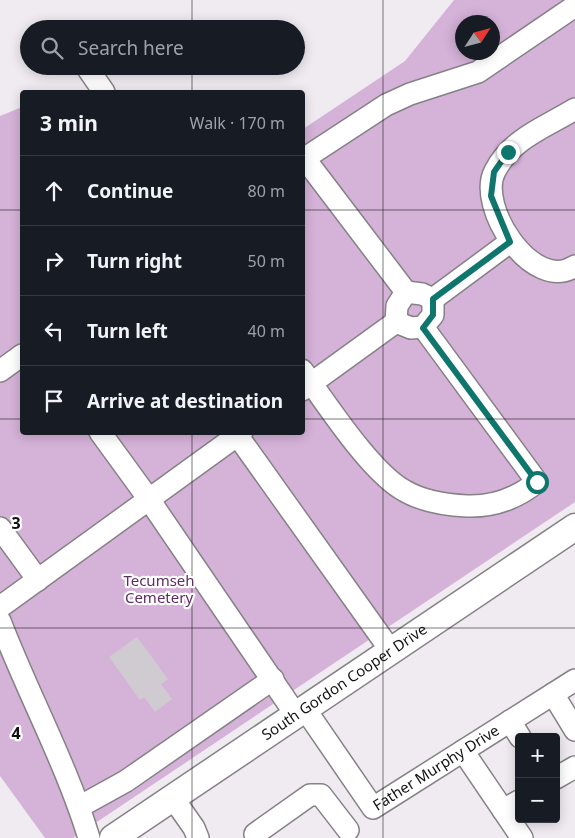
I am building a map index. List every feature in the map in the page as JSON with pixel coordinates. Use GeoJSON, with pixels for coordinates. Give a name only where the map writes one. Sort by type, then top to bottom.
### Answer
{"type":"FeatureCollection","features":[{"type":"Feature","properties":{"kind":"main road","name":"South Gordon Cooper Drive"},"geometry":{"type":"LineString","coordinates":[[113,838],[575,527]]}},
{"type":"Feature","properties":{"kind":"street"},"geometry":{"type":"LineString","coordinates":[[305,158],[386,105],[410,94],[478,72],[575,6]]}},
{"type":"Feature","properties":{"kind":"street"},"geometry":{"type":"LineString","coordinates":[[92,75],[103,90]]}},
{"type":"Feature","properties":{"kind":"street"},"geometry":{"type":"LineString","coordinates":[[573,114],[527,135],[508,152],[494,172],[491,196],[510,242],[540,269],[555,272],[575,266]]}},
{"type":"Feature","properties":{"kind":"street"},"geometry":{"type":"LineString","coordinates":[[305,160],[406,292],[422,294],[433,299]]}},
{"type":"Feature","properties":{"kind":"street"},"geometry":{"type":"LineString","coordinates":[[433,299],[510,242]]}},
{"type":"Feature","properties":{"kind":"street"},"geometry":{"type":"LineString","coordinates":[[396,322],[397,306],[406,292]]}},
{"type":"Feature","properties":{"kind":"street"},"geometry":{"type":"LineString","coordinates":[[423,328],[433,315],[433,299]]}},
{"type":"Feature","properties":{"kind":"street"},"geometry":{"type":"LineString","coordinates":[[396,322],[411,328],[423,328]]}},
{"type":"Feature","properties":{"kind":"street"},"geometry":{"type":"LineString","coordinates":[[396,322],[306,381],[386,478],[405,491],[428,501],[478,506],[503,501],[525,492],[537,482],[423,328]]}},
{"type":"Feature","properties":{"kind":"street"},"geometry":{"type":"LineString","coordinates":[[0,371],[20,356]]}},
{"type":"Feature","properties":{"kind":"street","name":"Father Murphy Drive"},"geometry":{"type":"LineString","coordinates":[[102,435],[273,679],[374,808],[463,751],[515,729],[553,694],[575,680]]}},
{"type":"Feature","properties":{"kind":"street"},"geometry":{"type":"LineString","coordinates":[[0,607],[95,540],[148,498],[237,435]]}},
{"type":"Feature","properties":{"kind":"street"},"geometry":{"type":"LineString","coordinates":[[239,435],[391,651]]}},
{"type":"Feature","properties":{"kind":"street"},"geometry":{"type":"LineString","coordinates":[[0,528],[38,580]]}},
{"type":"Feature","properties":{"kind":"street"},"geometry":{"type":"LineString","coordinates":[[0,621],[18,669],[79,807],[89,838]]}},
{"type":"Feature","properties":{"kind":"street"},"geometry":{"type":"LineString","coordinates":[[79,807],[126,781],[273,679]]}},
{"type":"Feature","properties":{"kind":"street"},"geometry":{"type":"LineString","coordinates":[[553,694],[575,730]]}},
{"type":"Feature","properties":{"kind":"street"},"geometry":{"type":"LineString","coordinates":[[463,751],[511,805],[522,838]]}},
{"type":"Feature","properties":{"kind":"street"},"geometry":{"type":"LineString","coordinates":[[560,776],[575,767]]}},
{"type":"Feature","properties":{"kind":"street"},"geometry":{"type":"LineString","coordinates":[[255,834],[310,795],[321,795],[343,834],[374,808]]}},
{"type":"Feature","properties":{"kind":"street"},"geometry":{"type":"LineString","coordinates":[[173,798],[194,828],[198,838]]}},
{"type":"Feature","properties":{"kind":"green space","name":"Tecumseh Cemetery"},"geometry":{"type":"Polygon","coordinates":[[[454,0],[575,0],[575,502],[73,838],[45,838],[0,776],[0,116],[20,108],[20,435],[305,435],[305,128],[405,61],[454,0]]]}},
{"type":"Feature","properties":{"kind":"building"},"geometry":{"type":"Polygon","coordinates":[[[137,637],[168,679],[161,684],[172,699],[155,712],[144,697],[140,700],[109,657],[137,637]]]}},
{"type":"Feature","properties":{"kind":"route"},"geometry":{"type":"LineString","coordinates":[[508,152],[494,172],[491,196],[498,218],[510,242],[433,299],[433,315],[423,328],[537,482]]}}]}
